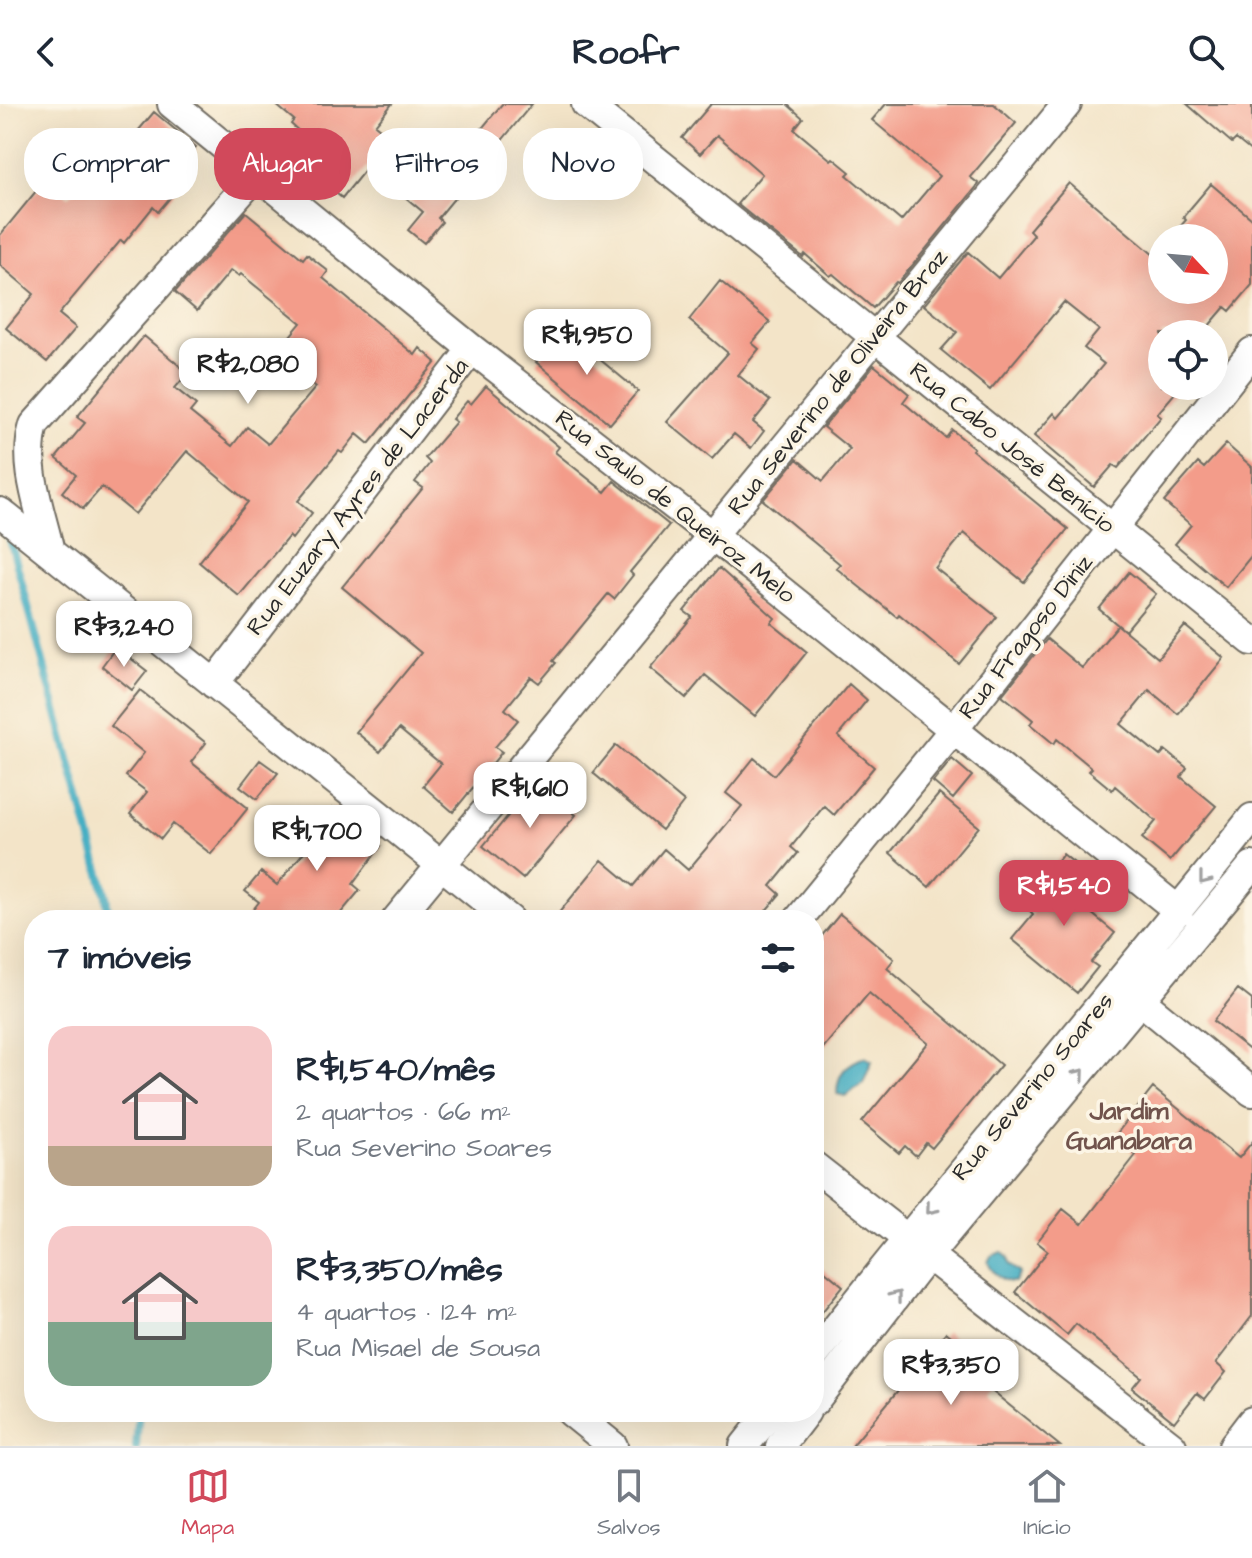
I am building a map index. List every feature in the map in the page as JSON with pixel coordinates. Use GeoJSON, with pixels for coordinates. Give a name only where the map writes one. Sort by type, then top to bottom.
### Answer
{"type":"FeatureCollection","features":[{"type":"Feature","properties":{"kind":"street","name":"Rua Saulo de Queiroz Melo"},"geometry":{"type":"LineString","coordinates":[[172,104],[214,138]]}},
{"type":"Feature","properties":{"kind":"street","name":"Rua Cabo José Benício"},"geometry":{"type":"LineString","coordinates":[[586,104],[1252,641]]}},
{"type":"Feature","properties":{"kind":"street","name":"Rua Severino de Oliveira Braz"},"geometry":{"type":"LineString","coordinates":[[405,910],[1067,104]]}},
{"type":"Feature","properties":{"kind":"street"},"geometry":{"type":"LineString","coordinates":[[50,552],[29,463],[29,442],[34,425],[234,200]]}},
{"type":"Feature","properties":{"kind":"street","name":"Rua Saulo de Queiroz Melo"},"geometry":{"type":"LineString","coordinates":[[291,200],[472,349],[712,535],[1179,911]]}},
{"type":"Feature","properties":{"kind":"street","name":"Rua Euzary Ayres de Lacerda"},"geometry":{"type":"LineString","coordinates":[[214,684],[472,349]]}},
{"type":"Feature","properties":{"kind":"street","name":"Rua Fragoso Diniz"},"geometry":{"type":"LineString","coordinates":[[806,910],[954,729],[1252,352]]}},
{"type":"Feature","properties":{"kind":"street"},"geometry":{"type":"LineString","coordinates":[[10,519],[498,910]]}},
{"type":"Feature","properties":{"kind":"street","name":"Rua Severino Soares"},"geometry":{"type":"LineString","coordinates":[[824,1387],[917,1246],[1252,818]]}},
{"type":"Feature","properties":{"kind":"street","name":"Rua Severino Soares"},"geometry":{"type":"LineString","coordinates":[[824,1345],[1142,1001],[1252,866]]}},
{"type":"Feature","properties":{"kind":"street"},"geometry":{"type":"LineString","coordinates":[[1120,983],[1252,1092]]}},
{"type":"Feature","properties":{"kind":"street"},"geometry":{"type":"LineString","coordinates":[[824,1174],[1172,1446]]}},
{"type":"Feature","properties":{"kind":"street"},"geometry":{"type":"LineString","coordinates":[[1233,1446],[1252,1421]]}},
{"type":"Feature","properties":{"kind":"street"},"geometry":{"type":"LineString","coordinates":[[583,1422],[613,1446]]}},
{"type":"Feature","properties":{"kind":"street"},"geometry":{"type":"LineString","coordinates":[[744,1446],[763,1422]]}},
{"type":"Feature","properties":{"kind":"street"},"geometry":{"type":"LineString","coordinates":[[780,1446],[798,1422]]}},
{"type":"Feature","properties":{"kind":"water"},"geometry":{"type":"Polygon","coordinates":[[[865,1057],[872,1061],[863,1083],[845,1096],[837,1094],[844,1070],[865,1057]]]}},
{"type":"Feature","properties":{"kind":"water"},"geometry":{"type":"Polygon","coordinates":[[[1002,1252],[1009,1265],[1020,1273],[1015,1282],[998,1276],[988,1262],[991,1256],[1002,1252]]]}},
{"type":"Feature","properties":{"kind":"building"},"geometry":{"type":"Polygon","coordinates":[[[275,104],[392,104],[375,125],[379,128],[367,128],[367,167],[351,187],[351,128],[296,128],[291,124],[294,120],[275,104]]]}},
{"type":"Feature","properties":{"kind":"building"},"geometry":{"type":"Polygon","coordinates":[[[502,104],[532,104],[507,134],[507,128],[482,128],[502,104]]]}},
{"type":"Feature","properties":{"kind":"building"},"geometry":{"type":"Polygon","coordinates":[[[711,104],[787,104],[803,118],[794,129],[850,172],[847,175],[901,221],[939,176],[872,120],[886,104],[994,104],[1016,123],[970,177],[979,184],[898,283],[873,308],[833,274],[830,276],[805,254],[803,257],[737,204],[762,174],[717,135],[700,154],[682,138],[711,104]]]}},
{"type":"Feature","properties":{"kind":"building"},"geometry":{"type":"Polygon","coordinates":[[[1187,104],[1252,104],[1252,152],[1236,139],[1232,143],[1187,104]]]}},
{"type":"Feature","properties":{"kind":"building"},"geometry":{"type":"Polygon","coordinates":[[[154,112],[173,128],[141,128],[154,112]]]}},
{"type":"Feature","properties":{"kind":"building"},"geometry":{"type":"Polygon","coordinates":[[[1069,183],[1148,250],[1148,304],[1228,304],[1228,224],[1182,224],[1186,220],[1183,217],[1211,184],[1252,219],[1252,285],[1230,311],[1225,307],[1214,320],[1148,320],[1148,400],[1169,400],[1157,414],[1161,417],[1118,468],[1113,465],[1094,487],[1034,436],[1054,413],[1058,418],[1104,364],[1084,348],[1099,330],[1064,302],[990,390],[941,350],[957,332],[924,305],[968,252],[998,278],[1034,235],[1029,230],[1069,183]]]}},
{"type":"Feature","properties":{"kind":"building"},"geometry":{"type":"Polygon","coordinates":[[[29,200],[168,200],[158,212],[153,207],[124,243],[121,240],[59,314],[76,328],[47,362],[6,328],[34,294],[0,265],[0,235],[29,200]]]}},
{"type":"Feature","properties":{"kind":"building"},"geometry":{"type":"Polygon","coordinates":[[[409,200],[453,200],[438,218],[442,222],[424,243],[408,230],[423,212],[409,200]]]}},
{"type":"Feature","properties":{"kind":"building"},"geometry":{"type":"Polygon","coordinates":[[[246,212],[303,259],[307,254],[328,271],[323,278],[415,355],[420,348],[436,362],[369,444],[357,434],[342,453],[339,451],[298,501],[312,513],[239,596],[199,562],[248,502],[187,451],[135,514],[102,487],[83,509],[62,492],[76,475],[56,458],[85,423],[77,417],[144,336],[188,373],[175,388],[196,405],[190,412],[232,446],[247,427],[268,444],[316,387],[275,354],[301,323],[241,274],[239,276],[231,270],[197,311],[175,292],[246,212]]]}},
{"type":"Feature","properties":{"kind":"building"},"geometry":{"type":"Polygon","coordinates":[[[720,281],[770,322],[752,343],[759,349],[738,375],[770,401],[753,422],[764,431],[751,448],[734,434],[712,459],[667,422],[728,353],[689,320],[720,281]]]}},
{"type":"Feature","properties":{"kind":"building"},"geometry":{"type":"Polygon","coordinates":[[[563,329],[638,391],[610,424],[536,362],[563,329]]]}},
{"type":"Feature","properties":{"kind":"building"},"geometry":{"type":"Polygon","coordinates":[[[874,365],[909,394],[903,402],[946,438],[952,430],[1068,529],[1024,582],[964,533],[935,568],[997,617],[959,664],[899,614],[897,617],[836,568],[840,564],[763,500],[797,459],[823,481],[850,449],[823,427],[874,365]]]}},
{"type":"Feature","properties":{"kind":"building"},"geometry":{"type":"Polygon","coordinates":[[[486,386],[559,447],[555,452],[605,492],[614,481],[669,525],[630,572],[633,575],[614,599],[608,594],[553,661],[556,663],[539,683],[531,677],[505,709],[518,720],[495,747],[502,752],[453,812],[423,786],[441,764],[399,729],[380,752],[356,732],[421,653],[342,587],[423,488],[415,482],[430,463],[425,458],[456,422],[452,419],[467,401],[471,404],[486,386]]]}},
{"type":"Feature","properties":{"kind":"building"},"geometry":{"type":"Polygon","coordinates":[[[1226,444],[1252,467],[1252,555],[1226,587],[1175,544],[1191,525],[1164,502],[1198,463],[1204,468],[1226,444]]]}},
{"type":"Feature","properties":{"kind":"building"},"geometry":{"type":"Polygon","coordinates":[[[719,568],[775,618],[771,623],[807,652],[755,716],[705,675],[686,698],[650,668],[692,617],[684,611],[719,568]]]}},
{"type":"Feature","properties":{"kind":"building"},"geometry":{"type":"Polygon","coordinates":[[[1129,572],[1156,594],[1125,631],[1099,609],[1129,572]]]}},
{"type":"Feature","properties":{"kind":"building"},"geometry":{"type":"Polygon","coordinates":[[[1118,625],[1158,658],[1185,626],[1224,658],[1178,714],[1149,690],[1121,724],[1160,756],[1165,750],[1187,768],[1181,777],[1216,806],[1170,861],[1142,838],[1156,821],[1115,786],[1112,790],[1089,771],[1092,768],[1057,739],[1054,744],[1030,724],[1033,720],[1002,695],[1047,639],[1082,668],[1118,625]]]}},
{"type":"Feature","properties":{"kind":"building"},"geometry":{"type":"Polygon","coordinates":[[[116,647],[147,671],[132,690],[102,666],[116,647]]]}},
{"type":"Feature","properties":{"kind":"building"},"geometry":{"type":"Polygon","coordinates":[[[849,684],[867,700],[838,736],[874,767],[834,815],[824,806],[791,847],[798,853],[771,886],[780,894],[766,910],[561,910],[602,860],[633,886],[664,849],[688,870],[742,806],[726,793],[754,758],[774,775],[849,684]]]}},
{"type":"Feature","properties":{"kind":"building"},"geometry":{"type":"Polygon","coordinates":[[[140,690],[206,743],[191,762],[248,808],[211,854],[173,824],[161,839],[130,814],[147,792],[126,776],[144,753],[111,726],[140,690]]]}},
{"type":"Feature","properties":{"kind":"building"},"geometry":{"type":"Polygon","coordinates":[[[616,745],[684,802],[662,830],[593,773],[616,745]]]}},
{"type":"Feature","properties":{"kind":"building"},"geometry":{"type":"Polygon","coordinates":[[[952,759],[972,776],[953,799],[933,782],[952,759]]]}},
{"type":"Feature","properties":{"kind":"building"},"geometry":{"type":"Polygon","coordinates":[[[260,760],[278,773],[257,799],[240,786],[260,760]]]}},
{"type":"Feature","properties":{"kind":"building"},"geometry":{"type":"Polygon","coordinates":[[[536,782],[576,815],[523,879],[483,846],[536,782]]]}},
{"type":"Feature","properties":{"kind":"building"},"geometry":{"type":"Polygon","coordinates":[[[939,794],[979,827],[929,887],[890,853],[939,794]]]}},
{"type":"Feature","properties":{"kind":"building"},"geometry":{"type":"Polygon","coordinates":[[[333,808],[381,846],[353,884],[360,890],[343,910],[253,910],[259,902],[245,891],[261,872],[277,885],[308,847],[292,835],[308,815],[320,824],[333,808]]]}},
{"type":"Feature","properties":{"kind":"building"},"geometry":{"type":"Polygon","coordinates":[[[1063,854],[1090,876],[1072,897],[1115,933],[1091,962],[1098,967],[1077,993],[1012,939],[1033,914],[1029,910],[1053,881],[1046,875],[1063,854]]]}},
{"type":"Feature","properties":{"kind":"building"},"geometry":{"type":"Polygon","coordinates":[[[840,914],[894,959],[887,968],[1001,1065],[932,1148],[926,1143],[916,1156],[905,1146],[899,1153],[862,1122],[928,1043],[869,993],[824,1047],[824,933],[840,914]]]}},
{"type":"Feature","properties":{"kind":"building"},"geometry":{"type":"Polygon","coordinates":[[[1238,989],[1252,1000],[1252,1052],[1213,1021],[1238,989]]]}},
{"type":"Feature","properties":{"kind":"building"},"geometry":{"type":"Polygon","coordinates":[[[1153,1088],[1239,1158],[1252,1142],[1252,1316],[1216,1363],[1226,1372],[1205,1399],[1197,1393],[1174,1422],[1132,1388],[1141,1377],[1076,1324],[1067,1335],[1015,1292],[1048,1251],[1037,1242],[1063,1209],[1082,1224],[1136,1155],[1114,1137],[1153,1088]]]}},
{"type":"Feature","properties":{"kind":"building"},"geometry":{"type":"Polygon","coordinates":[[[824,1270],[843,1286],[824,1310],[824,1270]]]}},
{"type":"Feature","properties":{"kind":"building"},"geometry":{"type":"Polygon","coordinates":[[[946,1332],[999,1374],[988,1388],[1060,1446],[852,1446],[946,1332]]]}},
{"type":"Feature","properties":{"kind":"waterway"},"geometry":{"type":"LineString","coordinates":[[7,528],[108,910]]}},
{"type":"Feature","properties":{"kind":"waterway"},"geometry":{"type":"LineString","coordinates":[[136,1446],[138,1422]]}},
{"type":"Feature","properties":{"kind":"district","name":"Jardim Guanabara"},"geometry":{"type":"Point","coordinates":[1129,1126]}}]}
